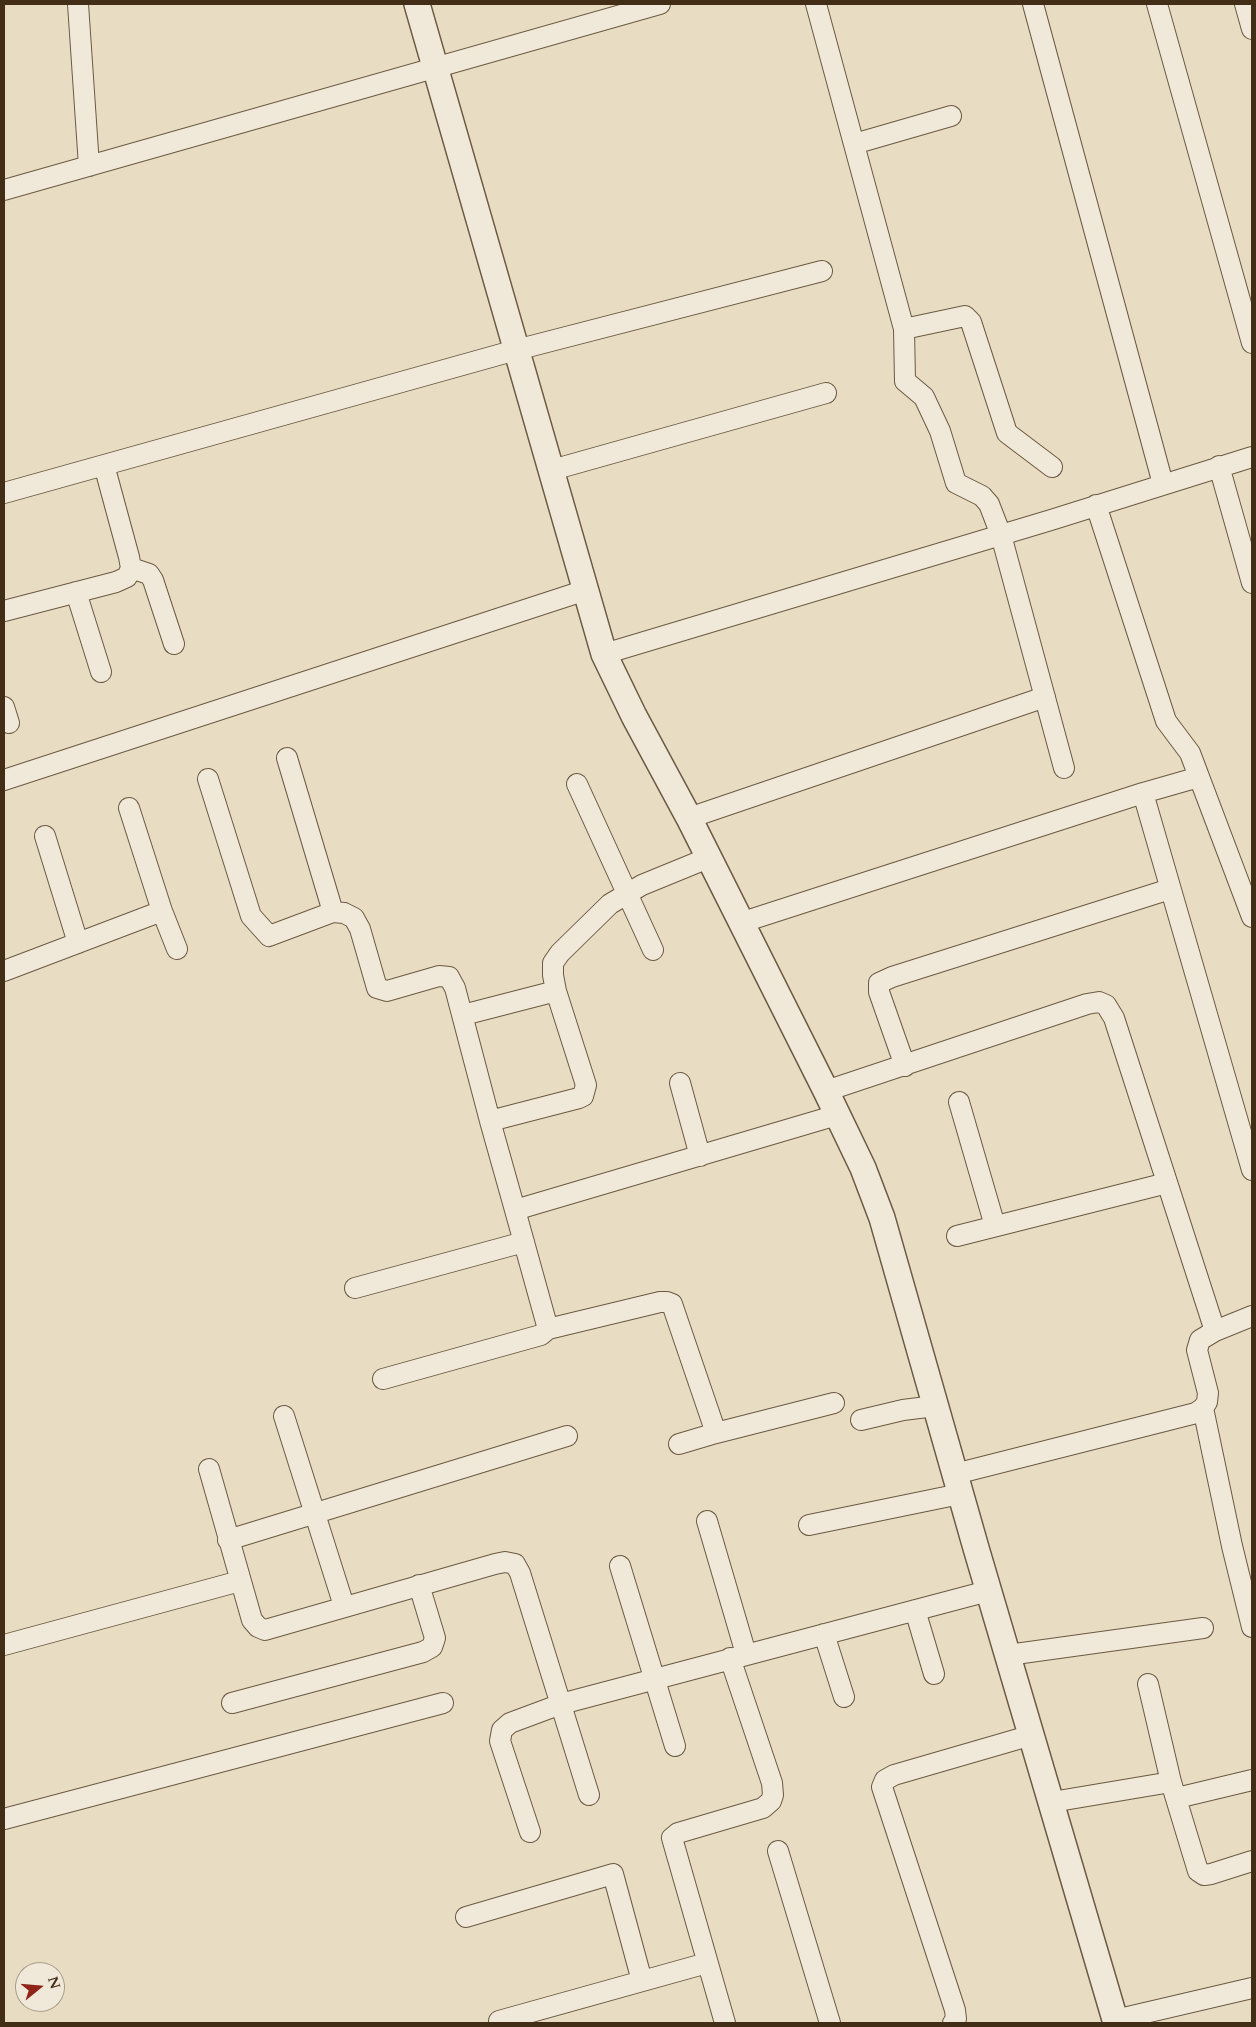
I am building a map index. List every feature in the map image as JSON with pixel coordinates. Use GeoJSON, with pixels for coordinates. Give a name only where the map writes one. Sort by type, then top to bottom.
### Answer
{"type":"FeatureCollection","features":[{"type":"Feature","properties":{"kind":"street"},"geometry":{"type":"LineString","coordinates":[[78,4],[89,166]]}},
{"type":"Feature","properties":{"kind":"street"},"geometry":{"type":"LineString","coordinates":[[417,4],[604,654],[634,716],[689,818],[838,1115],[863,1168],[882,1218],[988,1591],[1116,2022],[1252,1988]]}},
{"type":"Feature","properties":{"kind":"street"},"geometry":{"type":"LineString","coordinates":[[4,190],[660,4]]}},
{"type":"Feature","properties":{"kind":"street"},"geometry":{"type":"LineString","coordinates":[[816,4],[904,329],[906,382],[924,397],[940,431],[956,484],[982,496],[988,504],[1001,535],[1064,768]]}},
{"type":"Feature","properties":{"kind":"street"},"geometry":{"type":"LineString","coordinates":[[1033,4],[1163,484]]}},
{"type":"Feature","properties":{"kind":"street"},"geometry":{"type":"LineString","coordinates":[[1156,4],[1252,343]]}},
{"type":"Feature","properties":{"kind":"street"},"geometry":{"type":"LineString","coordinates":[[1245,4],[1252,30]]}},
{"type":"Feature","properties":{"kind":"street"},"geometry":{"type":"LineString","coordinates":[[854,144],[951,116]]}},
{"type":"Feature","properties":{"kind":"street"},"geometry":{"type":"LineString","coordinates":[[4,493],[516,350],[822,271]]}},
{"type":"Feature","properties":{"kind":"street"},"geometry":{"type":"LineString","coordinates":[[904,329],[965,316],[971,322],[1007,432],[1052,466]]}},
{"type":"Feature","properties":{"kind":"street"},"geometry":{"type":"LineString","coordinates":[[552,470],[826,393]]}},
{"type":"Feature","properties":{"kind":"street"},"geometry":{"type":"LineString","coordinates":[[604,654],[1001,535],[1252,457]]}},
{"type":"Feature","properties":{"kind":"street"},"geometry":{"type":"LineString","coordinates":[[4,611],[127,577],[130,568],[104,465]]}},
{"type":"Feature","properties":{"kind":"street"},"geometry":{"type":"LineString","coordinates":[[1219,466],[1252,583]]}},
{"type":"Feature","properties":{"kind":"street"},"geometry":{"type":"LineString","coordinates":[[1096,505],[1166,721],[1190,753],[1252,917]]}},
{"type":"Feature","properties":{"kind":"street"},"geometry":{"type":"LineString","coordinates":[[130,568],[148,574],[152,580],[174,644]]}},
{"type":"Feature","properties":{"kind":"street"},"geometry":{"type":"LineString","coordinates":[[4,780],[586,590]]}},
{"type":"Feature","properties":{"kind":"street"},"geometry":{"type":"LineString","coordinates":[[76,592],[101,672]]}},
{"type":"Feature","properties":{"kind":"street"},"geometry":{"type":"LineString","coordinates":[[689,818],[1045,697]]}},
{"type":"Feature","properties":{"kind":"street"},"geometry":{"type":"LineString","coordinates":[[287,758],[333,912]]}},
{"type":"Feature","properties":{"kind":"street"},"geometry":{"type":"LineString","coordinates":[[740,923],[1199,776]]}},
{"type":"Feature","properties":{"kind":"street"},"geometry":{"type":"LineString","coordinates":[[208,779],[250,916],[269,936],[333,912],[344,913],[354,918],[360,929],[376,988],[387,991],[439,976],[449,977],[455,988],[548,1329]]}},
{"type":"Feature","properties":{"kind":"street"},"geometry":{"type":"LineString","coordinates":[[577,784],[653,950]]}},
{"type":"Feature","properties":{"kind":"street"},"geometry":{"type":"LineString","coordinates":[[1142,793],[1252,1170]]}},
{"type":"Feature","properties":{"kind":"street"},"geometry":{"type":"LineString","coordinates":[[129,808],[162,911],[177,949]]}},
{"type":"Feature","properties":{"kind":"street"},"geometry":{"type":"LineString","coordinates":[[45,836],[78,943]]}},
{"type":"Feature","properties":{"kind":"street"},"geometry":{"type":"LineString","coordinates":[[490,1121],[579,1098],[585,1091],[586,1085],[556,991],[553,963],[560,953],[596,916],[627,892],[708,858]]}},
{"type":"Feature","properties":{"kind":"street"},"geometry":{"type":"LineString","coordinates":[[905,1066],[879,992],[879,983],[1170,888]]}},
{"type":"Feature","properties":{"kind":"street"},"geometry":{"type":"LineString","coordinates":[[4,971],[162,911]]}},
{"type":"Feature","properties":{"kind":"street"},"geometry":{"type":"LineString","coordinates":[[462,1015],[556,991]]}},
{"type":"Feature","properties":{"kind":"street"},"geometry":{"type":"LineString","coordinates":[[826,1091],[1087,1004],[1098,1002],[1106,1005],[1114,1018],[1215,1330]]}},
{"type":"Feature","properties":{"kind":"street"},"geometry":{"type":"LineString","coordinates":[[680,1083],[700,1156]]}},
{"type":"Feature","properties":{"kind":"street"},"geometry":{"type":"LineString","coordinates":[[959,1102],[995,1226]]}},
{"type":"Feature","properties":{"kind":"street"},"geometry":{"type":"LineString","coordinates":[[515,1210],[838,1115]]}},
{"type":"Feature","properties":{"kind":"street"},"geometry":{"type":"LineString","coordinates":[[957,1236],[1167,1183]]}},
{"type":"Feature","properties":{"kind":"street"},"geometry":{"type":"LineString","coordinates":[[355,1288],[524,1242]]}},
{"type":"Feature","properties":{"kind":"street"},"geometry":{"type":"LineString","coordinates":[[383,1379],[541,1335],[548,1329],[660,1302],[667,1302],[672,1304],[716,1433]]}},
{"type":"Feature","properties":{"kind":"street"},"geometry":{"type":"LineString","coordinates":[[809,1525],[958,1484],[1196,1413],[1208,1402],[1208,1393],[1197,1350],[1200,1340],[1215,1330],[1252,1316]]}},
{"type":"Feature","properties":{"kind":"street"},"geometry":{"type":"LineString","coordinates":[[678,1444],[834,1404]]}},
{"type":"Feature","properties":{"kind":"street"},"geometry":{"type":"LineString","coordinates":[[861,1420],[903,1410],[936,1406]]}},
{"type":"Feature","properties":{"kind":"street"},"geometry":{"type":"LineString","coordinates":[[1203,1408],[1237,1571],[1252,1626]]}},
{"type":"Feature","properties":{"kind":"street"},"geometry":{"type":"LineString","coordinates":[[284,1416],[344,1606]]}},
{"type":"Feature","properties":{"kind":"street"},"geometry":{"type":"LineString","coordinates":[[228,1540],[567,1436]]}},
{"type":"Feature","properties":{"kind":"street"},"geometry":{"type":"LineString","coordinates":[[209,1469],[252,1620],[258,1627],[265,1630],[496,1564],[505,1562],[515,1564],[520,1573],[589,1795]]}},
{"type":"Feature","properties":{"kind":"street"},"geometry":{"type":"LineString","coordinates":[[707,1521],[738,1656],[773,1794],[771,1801],[763,1808],[678,1833],[672,1838],[725,2023]]}},
{"type":"Feature","properties":{"kind":"street"},"geometry":{"type":"LineString","coordinates":[[620,1566],[675,1746]]}},
{"type":"Feature","properties":{"kind":"street"},"geometry":{"type":"LineString","coordinates":[[4,1645],[240,1581]]}},
{"type":"Feature","properties":{"kind":"street"},"geometry":{"type":"LineString","coordinates":[[232,1703],[423,1652],[432,1647],[435,1638],[419,1585]]}},
{"type":"Feature","properties":{"kind":"street"},"geometry":{"type":"LineString","coordinates":[[530,1832],[500,1741],[502,1730],[510,1723],[561,1704],[988,1591]]}},
{"type":"Feature","properties":{"kind":"street"},"geometry":{"type":"LineString","coordinates":[[915,1610],[934,1674]]}},
{"type":"Feature","properties":{"kind":"street"},"geometry":{"type":"LineString","coordinates":[[1008,1655],[1203,1628]]}},
{"type":"Feature","properties":{"kind":"street"},"geometry":{"type":"LineString","coordinates":[[824,1634],[844,1697]]}},
{"type":"Feature","properties":{"kind":"street"},"geometry":{"type":"LineString","coordinates":[[1148,1684],[1174,1790],[1198,1871],[1204,1875],[1211,1874],[1252,1861]]}},
{"type":"Feature","properties":{"kind":"street"},"geometry":{"type":"LineString","coordinates":[[4,1819],[443,1703]]}},
{"type":"Feature","properties":{"kind":"street"},"geometry":{"type":"LineString","coordinates":[[953,2023],[956,2019],[955,2010],[882,1787],[885,1780],[894,1775],[1032,1735]]}},
{"type":"Feature","properties":{"kind":"street"},"geometry":{"type":"LineString","coordinates":[[1052,1802],[1252,1780]]}},
{"type":"Feature","properties":{"kind":"street"},"geometry":{"type":"LineString","coordinates":[[778,1851],[830,2023]]}},
{"type":"Feature","properties":{"kind":"street"},"geometry":{"type":"LineString","coordinates":[[466,1917],[613,1874],[642,1981]]}},
{"type":"Feature","properties":{"kind":"street"},"geometry":{"type":"LineString","coordinates":[[499,2021],[707,1963]]}}]}
